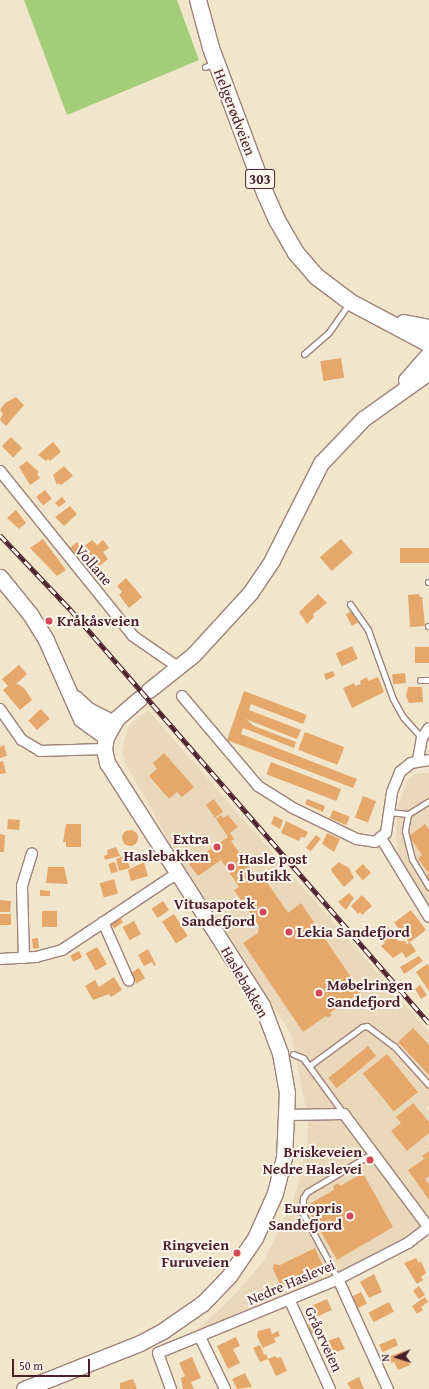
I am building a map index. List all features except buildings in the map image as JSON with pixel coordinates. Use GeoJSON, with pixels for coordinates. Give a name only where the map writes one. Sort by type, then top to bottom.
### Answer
{"type":"FeatureCollection","features":[{"type":"Feature","properties":{"kind":"main road","name":"Helgerødveien"},"geometry":{"type":"LineString","coordinates":[[198,0],[210,65],[286,238],[317,277],[350,302],[381,317],[429,344]]}},
{"type":"Feature","properties":{"kind":"main road","name":"Helgerødveien"},"geometry":{"type":"LineString","coordinates":[[381,317],[429,328]]}},
{"type":"Feature","properties":{"kind":"main road"},"geometry":{"type":"LineString","coordinates":[[387,402],[429,354]]}},
{"type":"Feature","properties":{"kind":"main road"},"geometry":{"type":"LineString","coordinates":[[0,577],[30,614],[46,640],[81,719],[105,743],[114,723],[144,694],[178,667],[217,631],[250,593],[272,560],[321,463],[363,419],[429,372]]}},
{"type":"Feature","properties":{"kind":"main road"},"geometry":{"type":"LineString","coordinates":[[71,694],[88,710],[114,723]]}},
{"type":"Feature","properties":{"kind":"main road","name":"Haslebakken"},"geometry":{"type":"LineString","coordinates":[[24,1389],[140,1343],[186,1316],[216,1290],[240,1261],[267,1214],[280,1177],[287,1115],[280,1053],[262,1005],[176,874],[113,774],[105,743]]}},
{"type":"Feature","properties":{"kind":"street","name":"Vollane"},"geometry":{"type":"LineString","coordinates":[[0,471],[63,552],[133,636],[178,667]]}},
{"type":"Feature","properties":{"kind":"street"},"geometry":{"type":"LineString","coordinates":[[182,696],[258,786],[291,807],[358,839],[375,842],[381,838],[388,826],[389,812],[397,778],[406,766],[418,760],[429,760]]}},
{"type":"Feature","properties":{"kind":"street"},"geometry":{"type":"LineString","coordinates":[[0,709],[22,740],[40,751],[105,743]]}},
{"type":"Feature","properties":{"kind":"street"},"geometry":{"type":"LineString","coordinates":[[418,760],[422,738],[429,728]]}},
{"type":"Feature","properties":{"kind":"street"},"geometry":{"type":"LineString","coordinates":[[381,838],[429,916]]}},
{"type":"Feature","properties":{"kind":"street"},"geometry":{"type":"LineString","coordinates":[[24,958],[22,886],[32,854]]}},
{"type":"Feature","properties":{"kind":"street"},"geometry":{"type":"LineString","coordinates":[[0,960],[48,955],[62,950],[176,874]]}},
{"type":"Feature","properties":{"kind":"street"},"geometry":{"type":"LineString","coordinates":[[102,922],[129,981]]}},
{"type":"Feature","properties":{"kind":"street"},"geometry":{"type":"LineString","coordinates":[[287,1115],[344,1114],[429,1227]]}},
{"type":"Feature","properties":{"kind":"street","name":"Nedre Haslevei"},"geometry":{"type":"LineString","coordinates":[[172,1389],[158,1353],[290,1301],[338,1279],[408,1243],[429,1227]]}},
{"type":"Feature","properties":{"kind":"street"},"geometry":{"type":"LineString","coordinates":[[338,1279],[388,1389]]}},
{"type":"Feature","properties":{"kind":"street","name":"Gråorveien"},"geometry":{"type":"LineString","coordinates":[[290,1301],[330,1389]]}},
{"type":"Feature","properties":{"kind":"street"},"geometry":{"type":"LineString","coordinates":[[200,1336],[225,1389]]}},
{"type":"Feature","properties":{"kind":"lane"},"geometry":{"type":"LineString","coordinates":[[304,354],[329,332],[350,302]]}},
{"type":"Feature","properties":{"kind":"lane"},"geometry":{"type":"LineString","coordinates":[[350,604],[368,630],[392,699],[403,717],[422,738]]}},
{"type":"Feature","properties":{"kind":"lane"},"geometry":{"type":"LineString","coordinates":[[420,680],[429,680]]}},
{"type":"Feature","properties":{"kind":"lane"},"geometry":{"type":"LineString","coordinates":[[429,801],[408,814],[405,822],[406,842],[418,871],[429,887]]}},
{"type":"Feature","properties":{"kind":"lane"},"geometry":{"type":"LineString","coordinates":[[389,812],[408,814]]}},
{"type":"Feature","properties":{"kind":"lane"},"geometry":{"type":"LineString","coordinates":[[309,1066],[362,1027],[367,1026],[394,1046],[429,1086]]}},
{"type":"Feature","properties":{"kind":"lane"},"geometry":{"type":"LineString","coordinates":[[294,1054],[303,1058],[344,1114]]}},
{"type":"Feature","properties":{"kind":"lane"},"geometry":{"type":"LineString","coordinates":[[338,1279],[302,1212],[303,1198],[307,1192],[373,1153]]}},
{"type":"Feature","properties":{"kind":"shaded area"},"geometry":{"type":"Polygon","coordinates":[[[148,710],[429,1032],[429,1105],[426,1108],[429,1112],[429,1224],[409,1240],[299,1296],[201,1334],[196,1331],[234,1296],[265,1259],[295,1196],[307,1145],[308,1119],[291,1034],[175,851],[125,763],[122,751],[128,726],[148,710]]]}},
{"type":"Feature","properties":{"kind":"shaded area"},"geometry":{"type":"Polygon","coordinates":[[[429,773],[429,909],[398,854],[396,829],[399,803],[408,779],[415,774],[429,773]]]}},
{"type":"Feature","properties":{"kind":"green space"},"geometry":{"type":"Polygon","coordinates":[[[24,0],[177,0],[199,60],[67,115],[24,0]]]}},
{"type":"Feature","properties":{"kind":"railway"},"geometry":{"type":"LineString","coordinates":[[0,535],[70,609],[429,1023]]}},
{"type":"Feature","properties":{"kind":"place","name":"Kråkåsveien"},"geometry":{"type":"Point","coordinates":[49,621]}},
{"type":"Feature","properties":{"kind":"place","name":"Extra Haslebakken"},"geometry":{"type":"Point","coordinates":[217,847]}},
{"type":"Feature","properties":{"kind":"place","name":"Hasle post i butikk"},"geometry":{"type":"Point","coordinates":[231,867]}},
{"type":"Feature","properties":{"kind":"place","name":"Vitusapotek Sandefjord"},"geometry":{"type":"Point","coordinates":[263,912]}},
{"type":"Feature","properties":{"kind":"place","name":"Lekia Sandefjord"},"geometry":{"type":"Point","coordinates":[289,932]}},
{"type":"Feature","properties":{"kind":"place","name":"Møbelringen Sandefjord"},"geometry":{"type":"Point","coordinates":[319,993]}},
{"type":"Feature","properties":{"kind":"place","name":"Briskeveien Nedre Haslevei"},"geometry":{"type":"Point","coordinates":[370,1160]}},
{"type":"Feature","properties":{"kind":"place","name":"Europris Sandefjord"},"geometry":{"type":"Point","coordinates":[350,1216]}},
{"type":"Feature","properties":{"kind":"place","name":"Ringveien Furuveien"},"geometry":{"type":"Point","coordinates":[237,1253]}}]}
